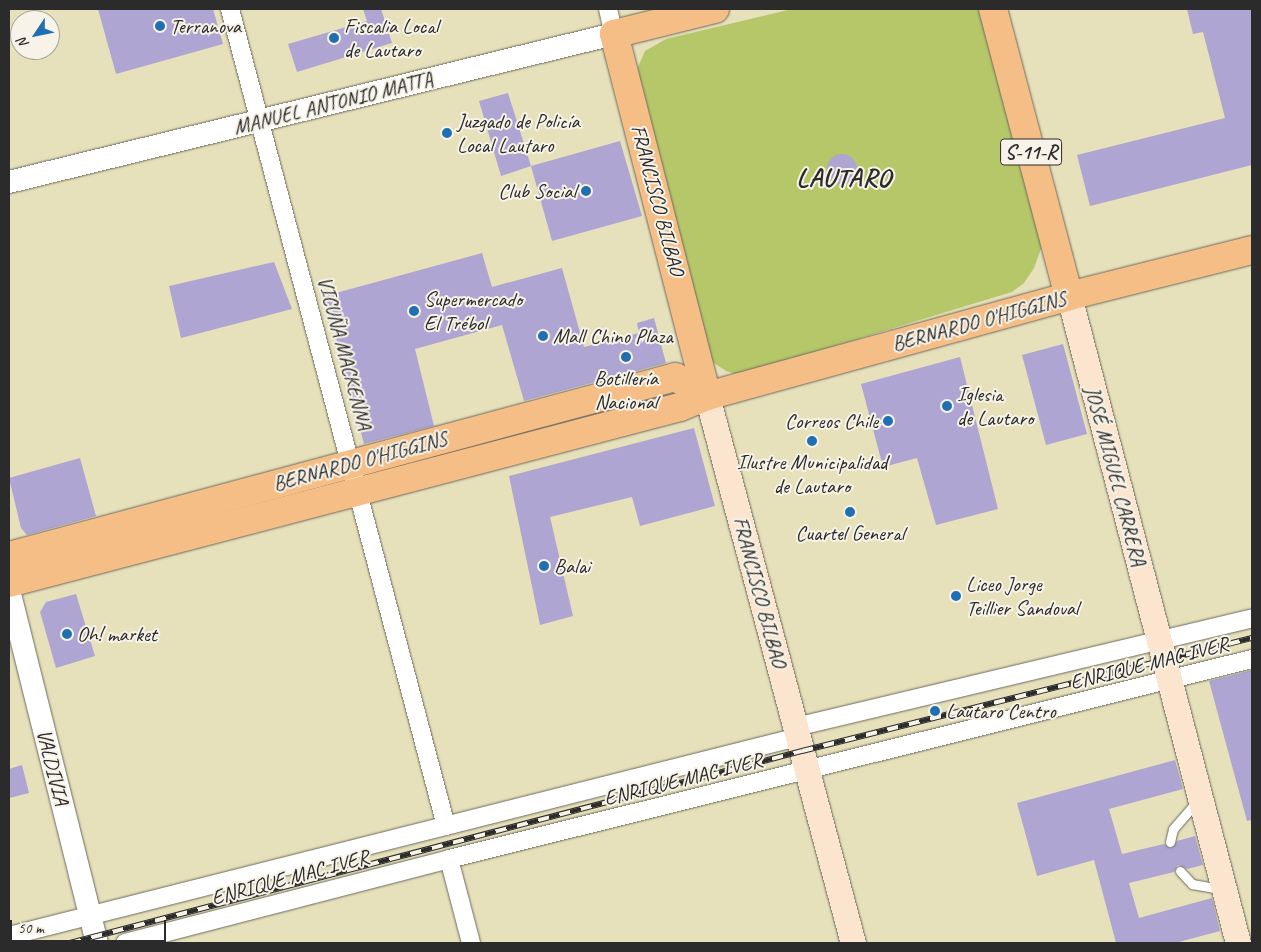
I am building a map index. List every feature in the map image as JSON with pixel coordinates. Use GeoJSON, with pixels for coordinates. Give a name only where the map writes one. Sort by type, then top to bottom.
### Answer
{"type":"FeatureCollection","features":[{"type":"Feature","properties":{"kind":"main road","name":"MANUEL ANTONIO MATTA"},"geometry":{"type":"LineString","coordinates":[[611,21],[715,9]]}},
{"type":"Feature","properties":{"kind":"main road","name":"JOSÉ MIGUEL CARRERA"},"geometry":{"type":"LineString","coordinates":[[993,9],[1238,943]]}},
{"type":"Feature","properties":{"kind":"main road","name":"FRANCISCO BILBAO"},"geometry":{"type":"LineString","coordinates":[[611,21],[707,396],[853,943]]}},
{"type":"Feature","properties":{"kind":"main road","name":"BERNARDO O'HIGGINS"},"geometry":{"type":"LineString","coordinates":[[9,582],[680,407],[707,396],[1069,296],[1252,250]]}},
{"type":"Feature","properties":{"kind":"main road","name":"BERNARDO O'HIGGINS"},"geometry":{"type":"LineString","coordinates":[[9,556],[675,377],[707,396]]}},
{"type":"Feature","properties":{"kind":"street","name":"VICUÑA MACKENNA"},"geometry":{"type":"LineString","coordinates":[[230,9],[446,826]]}},
{"type":"Feature","properties":{"kind":"street","name":"MANUEL ANTONIO MATTA"},"geometry":{"type":"LineString","coordinates":[[9,182],[260,121],[611,21]]}},
{"type":"Feature","properties":{"kind":"street","name":"VALDIVIA"},"geometry":{"type":"LineString","coordinates":[[9,590],[97,943]]}},
{"type":"Feature","properties":{"kind":"street","name":"ENRIQUE MAC IVER"},"geometry":{"type":"LineString","coordinates":[[9,936],[90,914],[446,826],[797,732],[1252,618]]}},
{"type":"Feature","properties":{"kind":"street","name":"ENRIQUE MAC IVER"},"geometry":{"type":"LineString","coordinates":[[125,943],[449,858],[808,772],[1170,682],[1252,659]]}},
{"type":"Feature","properties":{"kind":"street"},"geometry":{"type":"LineString","coordinates":[[449,858],[471,943]]}},
{"type":"Feature","properties":{"kind":"lane"},"geometry":{"type":"LineString","coordinates":[[1170,842],[1172,829],[1200,798]]}},
{"type":"Feature","properties":{"kind":"lane"},"geometry":{"type":"LineString","coordinates":[[1180,871],[1192,884],[1224,890]]}},
{"type":"Feature","properties":{"kind":"green space"},"geometry":{"type":"Polygon","coordinates":[[[792,9],[984,9],[1042,246],[1034,268],[1024,283],[1012,292],[739,375],[726,371],[711,361],[638,85],[638,67],[645,51],[666,39],[792,9]]]}},
{"type":"Feature","properties":{"kind":"building","name":"Terranova"},"geometry":{"type":"Polygon","coordinates":[[[98,9],[213,9],[223,44],[116,74],[98,9]]]}},
{"type":"Feature","properties":{"kind":"building"},"geometry":{"type":"Polygon","coordinates":[[[363,9],[381,9],[392,43],[297,72],[288,44],[367,21],[363,9]]]}},
{"type":"Feature","properties":{"kind":"building"},"geometry":{"type":"Polygon","coordinates":[[[1187,9],[1252,9],[1252,165],[1090,206],[1077,155],[1225,118],[1203,32],[1193,34],[1187,9]]]}},
{"type":"Feature","properties":{"kind":"building"},"geometry":{"type":"Polygon","coordinates":[[[508,93],[531,166],[501,176],[479,101],[508,93]]]}},
{"type":"Feature","properties":{"kind":"building","name":"Club Social"},"geometry":{"type":"Polygon","coordinates":[[[620,141],[642,216],[552,241],[531,166],[620,141]]]}},
{"type":"Feature","properties":{"kind":"building"},"geometry":{"type":"Polygon","coordinates":[[[842,154],[853,158],[857,169],[853,180],[842,184],[831,180],[827,169],[831,158],[842,154]]]}},
{"type":"Feature","properties":{"kind":"building"},"geometry":{"type":"Polygon","coordinates":[[[482,253],[492,287],[562,268],[584,347],[639,333],[637,323],[654,318],[666,363],[524,401],[502,325],[415,349],[434,426],[364,444],[325,296],[482,253]]]}},
{"type":"Feature","properties":{"kind":"building"},"geometry":{"type":"Polygon","coordinates":[[[274,262],[292,309],[181,338],[169,286],[274,262]]]}},
{"type":"Feature","properties":{"kind":"building"},"geometry":{"type":"Polygon","coordinates":[[[1063,344],[1087,434],[1046,445],[1022,355],[1063,344]]]}},
{"type":"Feature","properties":{"kind":"building"},"geometry":{"type":"Polygon","coordinates":[[[960,357],[998,509],[936,525],[917,458],[883,467],[861,384],[960,357]]]}},
{"type":"Feature","properties":{"kind":"building"},"geometry":{"type":"Polygon","coordinates":[[[694,428],[715,506],[640,526],[632,497],[550,517],[573,616],[540,625],[509,476],[694,428]]]}},
{"type":"Feature","properties":{"kind":"building"},"geometry":{"type":"Polygon","coordinates":[[[80,458],[96,516],[27,535],[21,528],[9,478],[80,458]]]}},
{"type":"Feature","properties":{"kind":"building","name":"Oh! market"},"geometry":{"type":"Polygon","coordinates":[[[76,594],[95,656],[56,668],[40,612],[46,602],[76,594]]]}},
{"type":"Feature","properties":{"kind":"building"},"geometry":{"type":"Polygon","coordinates":[[[1252,670],[1252,820],[1247,821],[1209,681],[1252,670]]]}},
{"type":"Feature","properties":{"kind":"building"},"geometry":{"type":"Polygon","coordinates":[[[1175,760],[1183,789],[1109,809],[1122,854],[1164,844],[1171,848],[1177,841],[1195,836],[1203,865],[1187,869],[1178,865],[1174,872],[1129,883],[1139,918],[1212,898],[1220,931],[1175,943],[1116,943],[1094,860],[1037,876],[1017,803],[1175,760]]]}},
{"type":"Feature","properties":{"kind":"building"},"geometry":{"type":"Polygon","coordinates":[[[22,765],[29,793],[9,798],[9,769],[22,765]]]}},
{"type":"Feature","properties":{"kind":"railway"},"geometry":{"type":"LineString","coordinates":[[70,943],[802,751],[1252,638]]}},
{"type":"Feature","properties":{"kind":"place","name":"Terranova"},"geometry":{"type":"Point","coordinates":[160,26]}},
{"type":"Feature","properties":{"kind":"place","name":"Fiscalia Local de Lautaro"},"geometry":{"type":"Point","coordinates":[334,38]}},
{"type":"Feature","properties":{"kind":"place","name":"Juzgado de Policía Local Lautaro"},"geometry":{"type":"Point","coordinates":[447,133]}},
{"type":"Feature","properties":{"kind":"place","name":"Club Social"},"geometry":{"type":"Point","coordinates":[586,191]}},
{"type":"Feature","properties":{"kind":"place","name":"Supermercado El Trébol"},"geometry":{"type":"Point","coordinates":[414,311]}},
{"type":"Feature","properties":{"kind":"place","name":"Mall Chino Plaza"},"geometry":{"type":"Point","coordinates":[543,336]}},
{"type":"Feature","properties":{"kind":"place","name":"Botillería Nacional"},"geometry":{"type":"Point","coordinates":[626,357]}},
{"type":"Feature","properties":{"kind":"place","name":"Iglesia de Lautaro"},"geometry":{"type":"Point","coordinates":[947,406]}},
{"type":"Feature","properties":{"kind":"place","name":"Correos Chile"},"geometry":{"type":"Point","coordinates":[888,421]}},
{"type":"Feature","properties":{"kind":"place","name":"Ilustre Municipalidad de Lautaro"},"geometry":{"type":"Point","coordinates":[812,441]}},
{"type":"Feature","properties":{"kind":"place","name":"Cuartel General"},"geometry":{"type":"Point","coordinates":[850,512]}},
{"type":"Feature","properties":{"kind":"place","name":"Balai"},"geometry":{"type":"Point","coordinates":[544,566]}},
{"type":"Feature","properties":{"kind":"place","name":"Liceo Jorge Teillier Sandoval"},"geometry":{"type":"Point","coordinates":[956,596]}},
{"type":"Feature","properties":{"kind":"place","name":"Oh! market"},"geometry":{"type":"Point","coordinates":[67,634]}},
{"type":"Feature","properties":{"kind":"place","name":"Lautaro Centro"},"geometry":{"type":"Point","coordinates":[935,711]}},
{"type":"Feature","properties":{"kind":"district","name":"LAUTARO"},"geometry":{"type":"Point","coordinates":[844,178]}}]}
